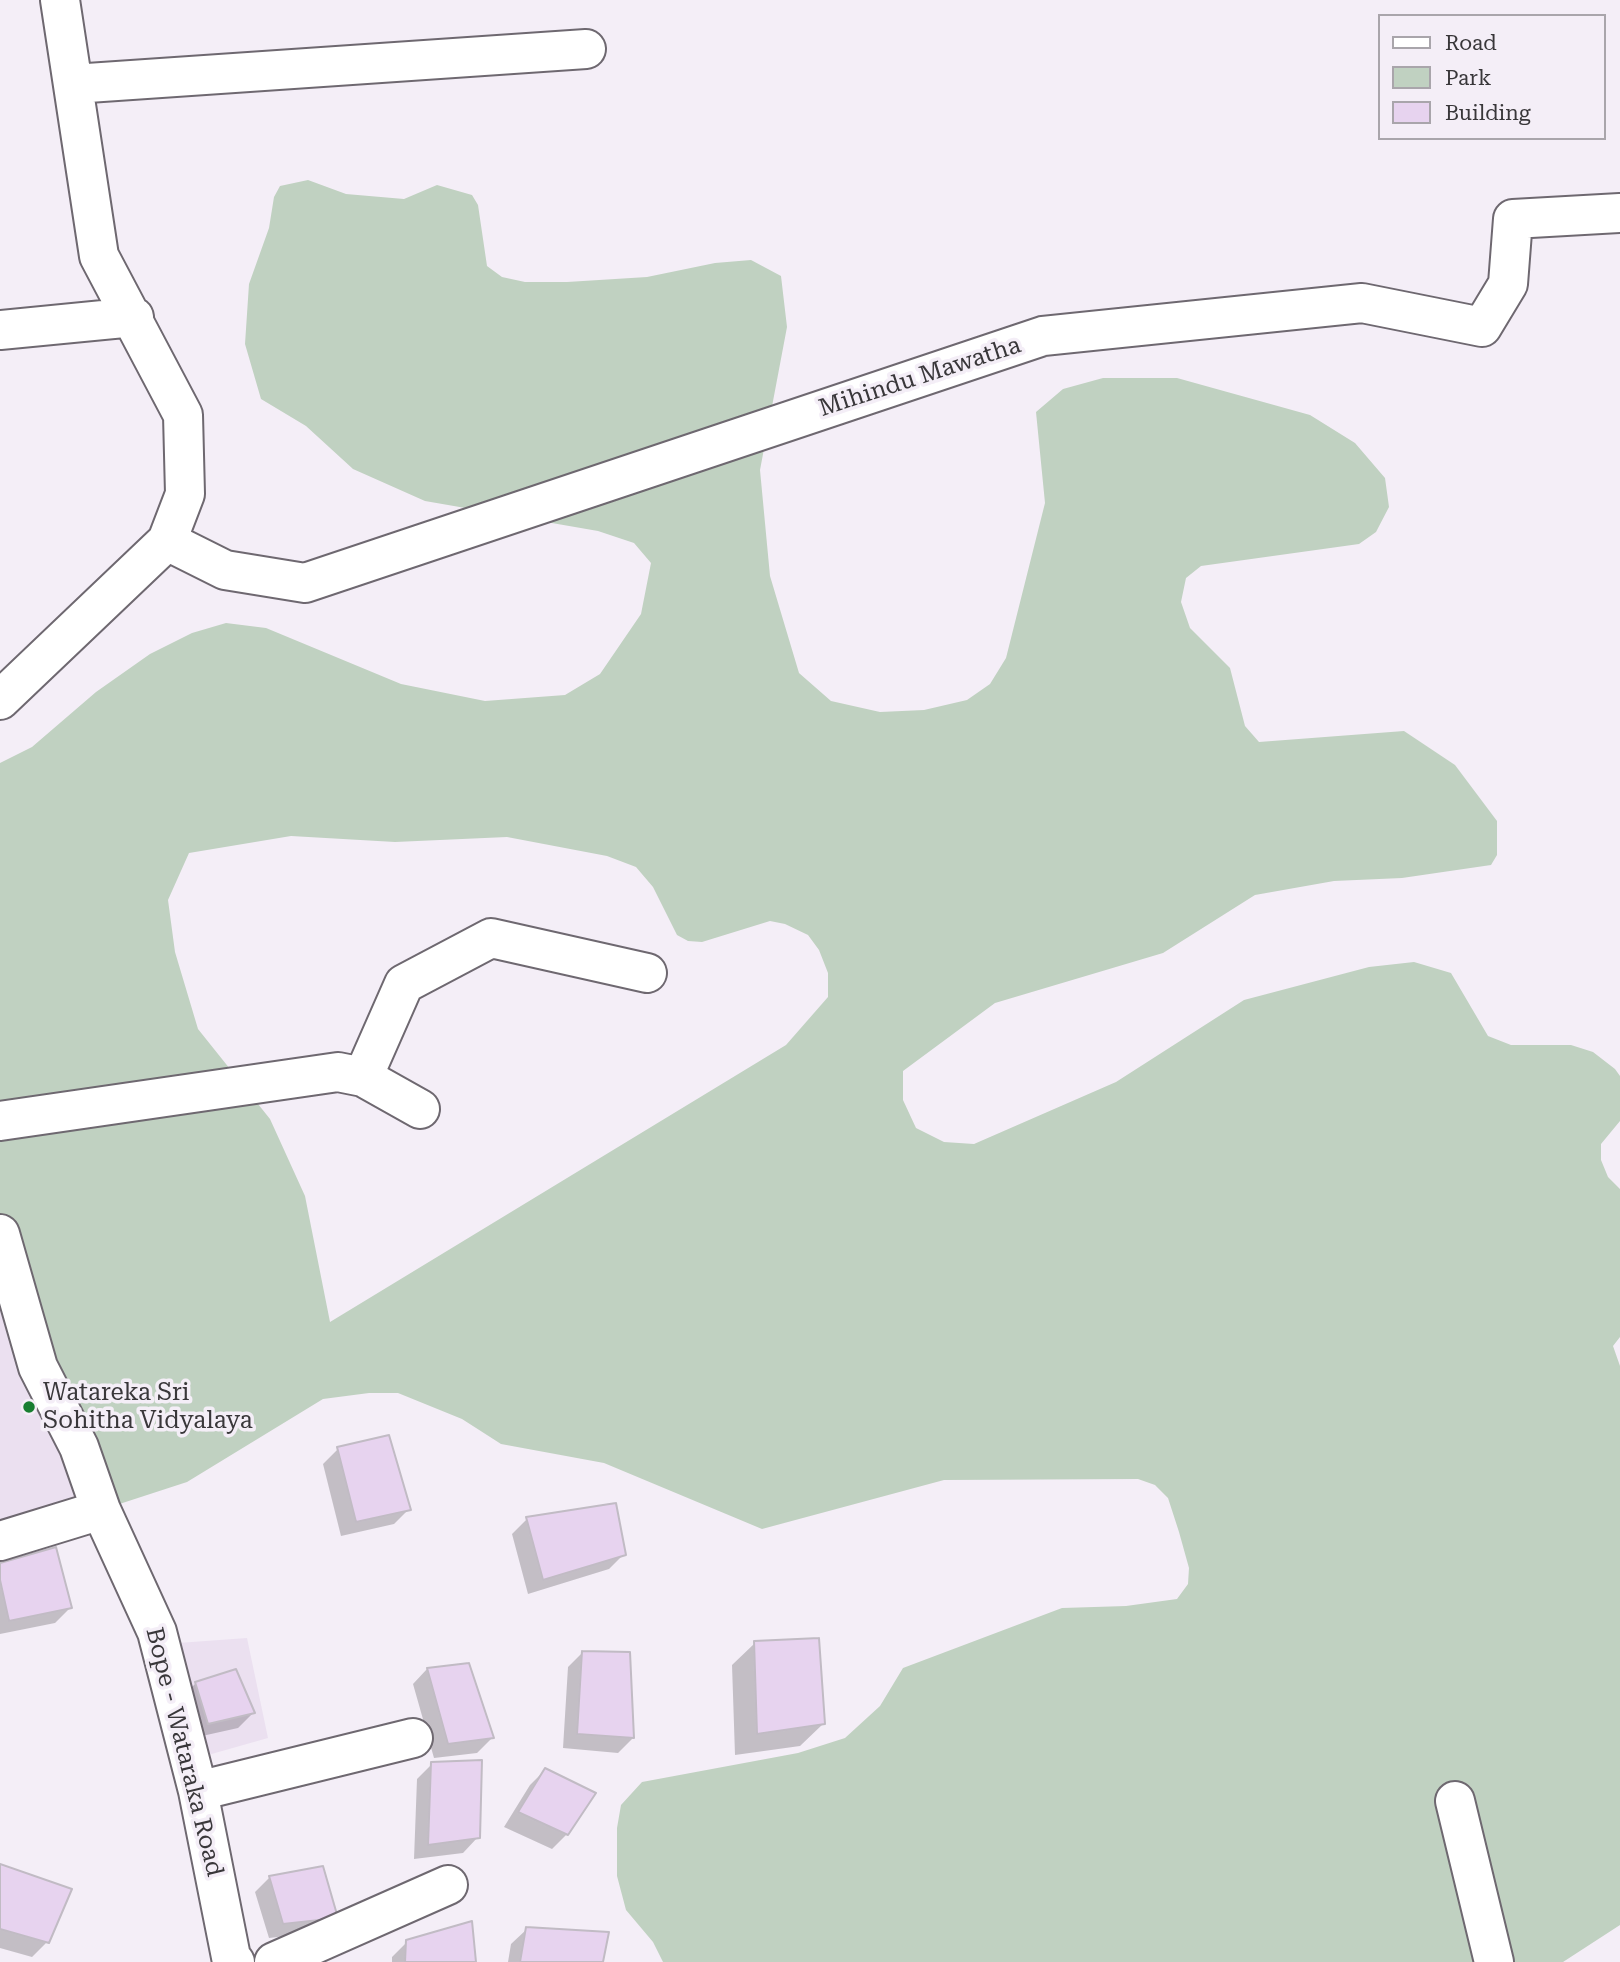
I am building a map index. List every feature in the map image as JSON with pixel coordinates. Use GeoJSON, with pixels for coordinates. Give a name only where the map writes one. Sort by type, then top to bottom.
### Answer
{"type":"FeatureCollection","features":[{"type":"Feature","properties":{"kind":"street"},"geometry":{"type":"LineString","coordinates":[[0,700],[167,541],[186,494],[183,415],[134,317],[99,256],[60,0]]}},
{"type":"Feature","properties":{"kind":"street"},"geometry":{"type":"LineString","coordinates":[[73,84],[586,49]]}},
{"type":"Feature","properties":{"kind":"street","name":"Mihindu Mawatha"},"geometry":{"type":"LineString","coordinates":[[167,541],[225,570],[305,583],[1043,336],[1362,303],[1482,327],[1508,284],[1513,219],[1620,214]]}},
{"type":"Feature","properties":{"kind":"street"},"geometry":{"type":"LineString","coordinates":[[0,330],[134,317]]}},
{"type":"Feature","properties":{"kind":"street"},"geometry":{"type":"LineString","coordinates":[[363,1077],[404,985],[491,938],[647,973]]}},
{"type":"Feature","properties":{"kind":"street"},"geometry":{"type":"LineString","coordinates":[[0,1121],[338,1072],[363,1077],[420,1109]]}},
{"type":"Feature","properties":{"kind":"street","name":"Bope - Wataraka Road"},"geometry":{"type":"LineString","coordinates":[[0,1234],[38,1367],[79,1447],[101,1510],[157,1632],[198,1791],[228,1961]]}},
{"type":"Feature","properties":{"kind":"street"},"geometry":{"type":"LineString","coordinates":[[0,1541],[101,1510]]}},
{"type":"Feature","properties":{"kind":"street"},"geometry":{"type":"LineString","coordinates":[[198,1791],[413,1738]]}},
{"type":"Feature","properties":{"kind":"street"},"geometry":{"type":"LineString","coordinates":[[1455,1801],[1494,1962]]}},
{"type":"Feature","properties":{"kind":"street"},"geometry":{"type":"LineString","coordinates":[[274,1962],[448,1885]]}},
{"type":"Feature","properties":{"kind":"shaded area","name":"Watareka Sri Sohitha Vidyalaya"},"geometry":{"type":"Polygon","coordinates":[[[0,1234],[101,1510],[0,1541],[0,1234]]]}},
{"type":"Feature","properties":{"kind":"shaded area"},"geometry":{"type":"Polygon","coordinates":[[[247,1638],[268,1738],[208,1755],[178,1643],[247,1638]]]}},
{"type":"Feature","properties":{"kind":"green space"},"geometry":{"type":"Polygon","coordinates":[[[308,180],[346,194],[404,199],[437,185],[472,195],[478,205],[487,266],[502,277],[525,282],[647,277],[715,263],[751,260],[781,276],[787,327],[760,470],[770,576],[799,673],[831,701],[880,712],[924,710],[967,700],[990,684],[1006,658],[1045,503],[1036,412],[1063,389],[1103,378],[1177,378],[1310,415],[1355,443],[1385,478],[1389,507],[1376,532],[1359,544],[1201,566],[1186,578],[1181,602],[1190,628],[1230,668],[1245,726],[1259,742],[1404,731],[1455,765],[1497,821],[1497,855],[1491,865],[1402,878],[1334,881],[1255,895],[1163,953],[995,1003],[903,1071],[903,1100],[916,1128],[944,1142],[974,1144],[1116,1082],[1244,1000],[1369,967],[1414,962],[1451,973],[1488,1036],[1511,1045],[1571,1045],[1593,1052],[1615,1069],[1620,1076],[1620,1121],[1601,1144],[1601,1160],[1608,1177],[1620,1189],[1620,1337],[1613,1346],[1620,1366],[1620,1925],[1563,1962],[663,1962],[653,1942],[626,1910],[617,1876],[617,1828],[621,1805],[642,1782],[798,1753],[845,1738],[880,1706],[903,1668],[1062,1608],[1126,1606],[1177,1599],[1188,1584],[1189,1568],[1168,1498],[1155,1485],[1138,1479],[944,1480],[762,1529],[604,1463],[501,1444],[462,1419],[398,1393],[369,1393],[323,1399],[187,1482],[101,1510],[0,1234],[0,763],[32,747],[96,692],[150,654],[192,633],[226,623],[266,628],[401,684],[485,701],[565,695],[600,674],[641,614],[651,563],[634,543],[598,531],[425,501],[353,469],[306,426],[261,399],[245,344],[249,284],[269,228],[274,197],[280,186],[308,180]],[[291,836],[189,853],[168,900],[175,952],[198,1029],[270,1119],[305,1196],[330,1322],[786,1045],[828,997],[828,973],[819,950],[808,935],[785,924],[770,921],[702,942],[688,941],[677,935],[653,887],[636,867],[607,856],[507,837],[395,842],[291,836]]]}},
{"type":"Feature","properties":{"kind":"building"},"geometry":{"type":"Polygon","coordinates":[[[389,1435],[411,1510],[356,1522],[337,1447],[389,1435]]]}},
{"type":"Feature","properties":{"kind":"building"},"geometry":{"type":"Polygon","coordinates":[[[616,1503],[626,1555],[543,1580],[526,1517],[616,1503]]]}},
{"type":"Feature","properties":{"kind":"building"},"geometry":{"type":"Polygon","coordinates":[[[56,1547],[72,1608],[9,1621],[0,1580],[0,1563],[56,1547]]]}},
{"type":"Feature","properties":{"kind":"building"},"geometry":{"type":"Polygon","coordinates":[[[819,1638],[825,1724],[757,1734],[754,1641],[819,1638]]]}},
{"type":"Feature","properties":{"kind":"building"},"geometry":{"type":"Polygon","coordinates":[[[582,1651],[630,1652],[634,1738],[577,1734],[582,1651]]]}},
{"type":"Feature","properties":{"kind":"building"},"geometry":{"type":"Polygon","coordinates":[[[469,1663],[494,1738],[448,1744],[427,1668],[469,1663]]]}},
{"type":"Feature","properties":{"kind":"building"},"geometry":{"type":"Polygon","coordinates":[[[236,1669],[255,1713],[208,1724],[195,1682],[236,1669]]]}},
{"type":"Feature","properties":{"kind":"building"},"geometry":{"type":"Polygon","coordinates":[[[482,1760],[480,1838],[428,1845],[431,1762],[482,1760]]]}},
{"type":"Feature","properties":{"kind":"building"},"geometry":{"type":"Polygon","coordinates":[[[545,1768],[596,1793],[568,1835],[518,1812],[545,1768]]]}},
{"type":"Feature","properties":{"kind":"building"},"geometry":{"type":"Polygon","coordinates":[[[0,1864],[72,1889],[49,1943],[0,1929],[0,1864]]]}},
{"type":"Feature","properties":{"kind":"building"},"geometry":{"type":"Polygon","coordinates":[[[323,1866],[338,1918],[283,1924],[269,1876],[323,1866]]]}},
{"type":"Feature","properties":{"kind":"building"},"geometry":{"type":"Polygon","coordinates":[[[472,1921],[476,1962],[405,1962],[406,1940],[472,1921]]]}},
{"type":"Feature","properties":{"kind":"building"},"geometry":{"type":"Polygon","coordinates":[[[526,1927],[609,1932],[603,1962],[520,1962],[526,1927]]]}},
{"type":"Feature","properties":{"kind":"place","name":"Watareka Sri Sohitha Vidyalaya"},"geometry":{"type":"Point","coordinates":[29,1407]}}]}
